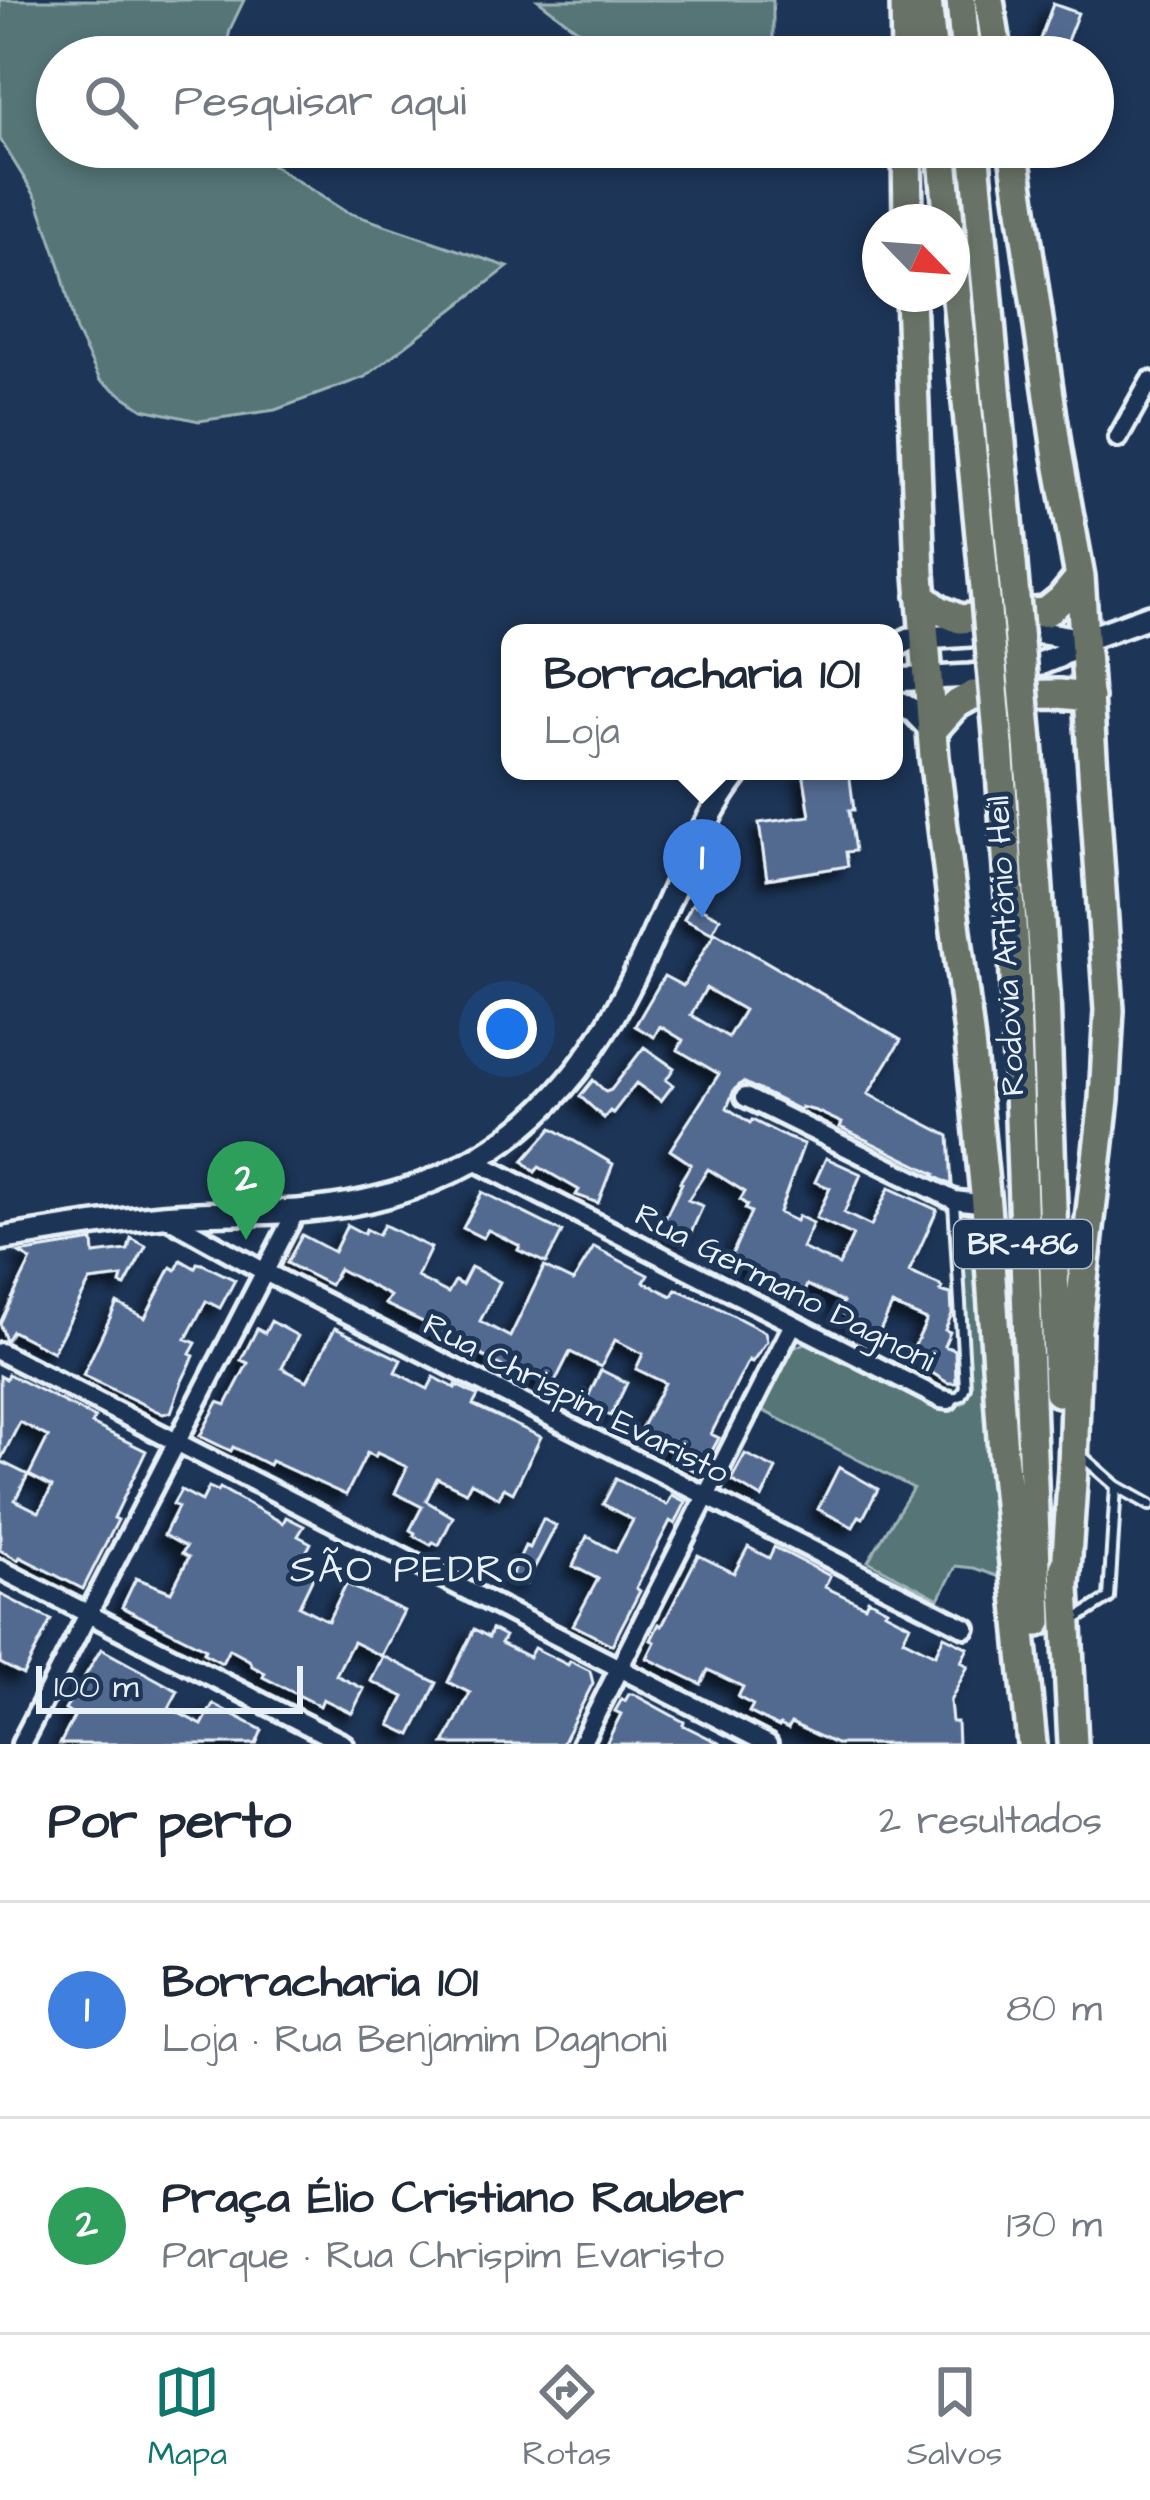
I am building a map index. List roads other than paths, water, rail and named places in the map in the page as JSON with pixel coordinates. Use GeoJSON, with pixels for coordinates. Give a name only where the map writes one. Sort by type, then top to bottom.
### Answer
{"type":"FeatureCollection","features":[{"type":"Feature","properties":{"kind":"main road"},"geometry":{"type":"LineString","coordinates":[[905,0],[906,36]]}},
{"type":"Feature","properties":{"kind":"main road"},"geometry":{"type":"LineString","coordinates":[[927,0],[931,36]]}},
{"type":"Feature","properties":{"kind":"main road"},"geometry":{"type":"LineString","coordinates":[[961,0],[964,36]]}},
{"type":"Feature","properties":{"kind":"main road"},"geometry":{"type":"LineString","coordinates":[[989,0],[995,36]]}},
{"type":"Feature","properties":{"kind":"main road"},"geometry":{"type":"LineString","coordinates":[[907,168],[908,204]]}},
{"type":"Feature","properties":{"kind":"main road"},"geometry":{"type":"LineString","coordinates":[[944,168],[948,204]]}},
{"type":"Feature","properties":{"kind":"main road","name":"Rodovia Antônio Heil"},"geometry":{"type":"LineString","coordinates":[[976,168],[1028,742],[1045,993],[1073,1744]]}},
{"type":"Feature","properties":{"kind":"main road"},"geometry":{"type":"LineString","coordinates":[[1015,168],[1080,578],[1109,1010],[1104,1099],[1076,1331],[1065,1585]]}},
{"type":"Feature","properties":{"kind":"main road"},"geometry":{"type":"LineString","coordinates":[[911,312],[921,596],[932,731],[986,1204],[1003,1453],[1032,1744]]}},
{"type":"Feature","properties":{"kind":"main road","name":"Rodovia Antônio Heil"},"geometry":{"type":"LineString","coordinates":[[958,312],[999,745],[1015,975],[1045,1744]]}},
{"type":"Feature","properties":{"kind":"main road"},"geometry":{"type":"LineString","coordinates":[[921,596],[960,619],[1046,612],[1080,578]]}},
{"type":"Feature","properties":{"kind":"main road"},"geometry":{"type":"LineString","coordinates":[[932,731],[955,705],[973,695],[1089,697]]}},
{"type":"Feature","properties":{"kind":"street"},"geometry":{"type":"LineString","coordinates":[[1118,438],[1150,381]]}},
{"type":"Feature","properties":{"kind":"street"},"geometry":{"type":"LineString","coordinates":[[903,679],[1008,672],[1048,661],[1084,640],[1150,616]]}},
{"type":"Feature","properties":{"kind":"street"},"geometry":{"type":"LineString","coordinates":[[903,642],[1031,632],[1084,640]]}},
{"type":"Feature","properties":{"kind":"street"},"geometry":{"type":"LineString","coordinates":[[903,705],[932,731]]}},
{"type":"Feature","properties":{"kind":"street"},"geometry":{"type":"LineString","coordinates":[[0,1239],[163,1216],[296,1211],[351,1203],[407,1189],[473,1160],[526,1126],[584,1064],[629,986],[677,878],[733,780]]}},
{"type":"Feature","properties":{"kind":"street"},"geometry":{"type":"LineString","coordinates":[[745,1097],[954,1200],[986,1204]]}},
{"type":"Feature","properties":{"kind":"street","name":"Rua Germano Dagnoni"},"geometry":{"type":"LineString","coordinates":[[473,1160],[941,1400],[949,1400]]}},
{"type":"Feature","properties":{"kind":"street"},"geometry":{"type":"LineString","coordinates":[[21,1744],[296,1211]]}},
{"type":"Feature","properties":{"kind":"street","name":"Rua Chrispim Evaristo"},"geometry":{"type":"LineString","coordinates":[[163,1216],[966,1628]]}},
{"type":"Feature","properties":{"kind":"street"},"geometry":{"type":"LineString","coordinates":[[581,1744],[793,1324]]}},
{"type":"Feature","properties":{"kind":"street"},"geometry":{"type":"LineString","coordinates":[[0,1352],[768,1744]]}},
{"type":"Feature","properties":{"kind":"street"},"geometry":{"type":"LineString","coordinates":[[0,1569],[344,1744]]}},
{"type":"Feature","properties":{"kind":"lane","name":"Rua Germano Dagnoni"},"geometry":{"type":"LineString","coordinates":[[949,1400],[962,1395],[965,1387],[954,1200]]}},
{"type":"Feature","properties":{"kind":"lane"},"geometry":{"type":"LineString","coordinates":[[1074,1448],[1116,1486],[1150,1505]]}},
{"type":"Feature","properties":{"kind":"lane"},"geometry":{"type":"LineString","coordinates":[[1066,1626],[1108,1598],[1116,1486]]}},
{"type":"Feature","properties":{"kind":"place","name":"Borracharia 101"},"geometry":{"type":"Point","coordinates":[702,918]}},
{"type":"Feature","properties":{"kind":"place","name":"Praça Élio Cristiano Rauber"},"geometry":{"type":"Point","coordinates":[246,1240]}},
{"type":"Feature","properties":{"kind":"district","name":"SÃO PEDRO"},"geometry":{"type":"Point","coordinates":[413,1568]}}]}
